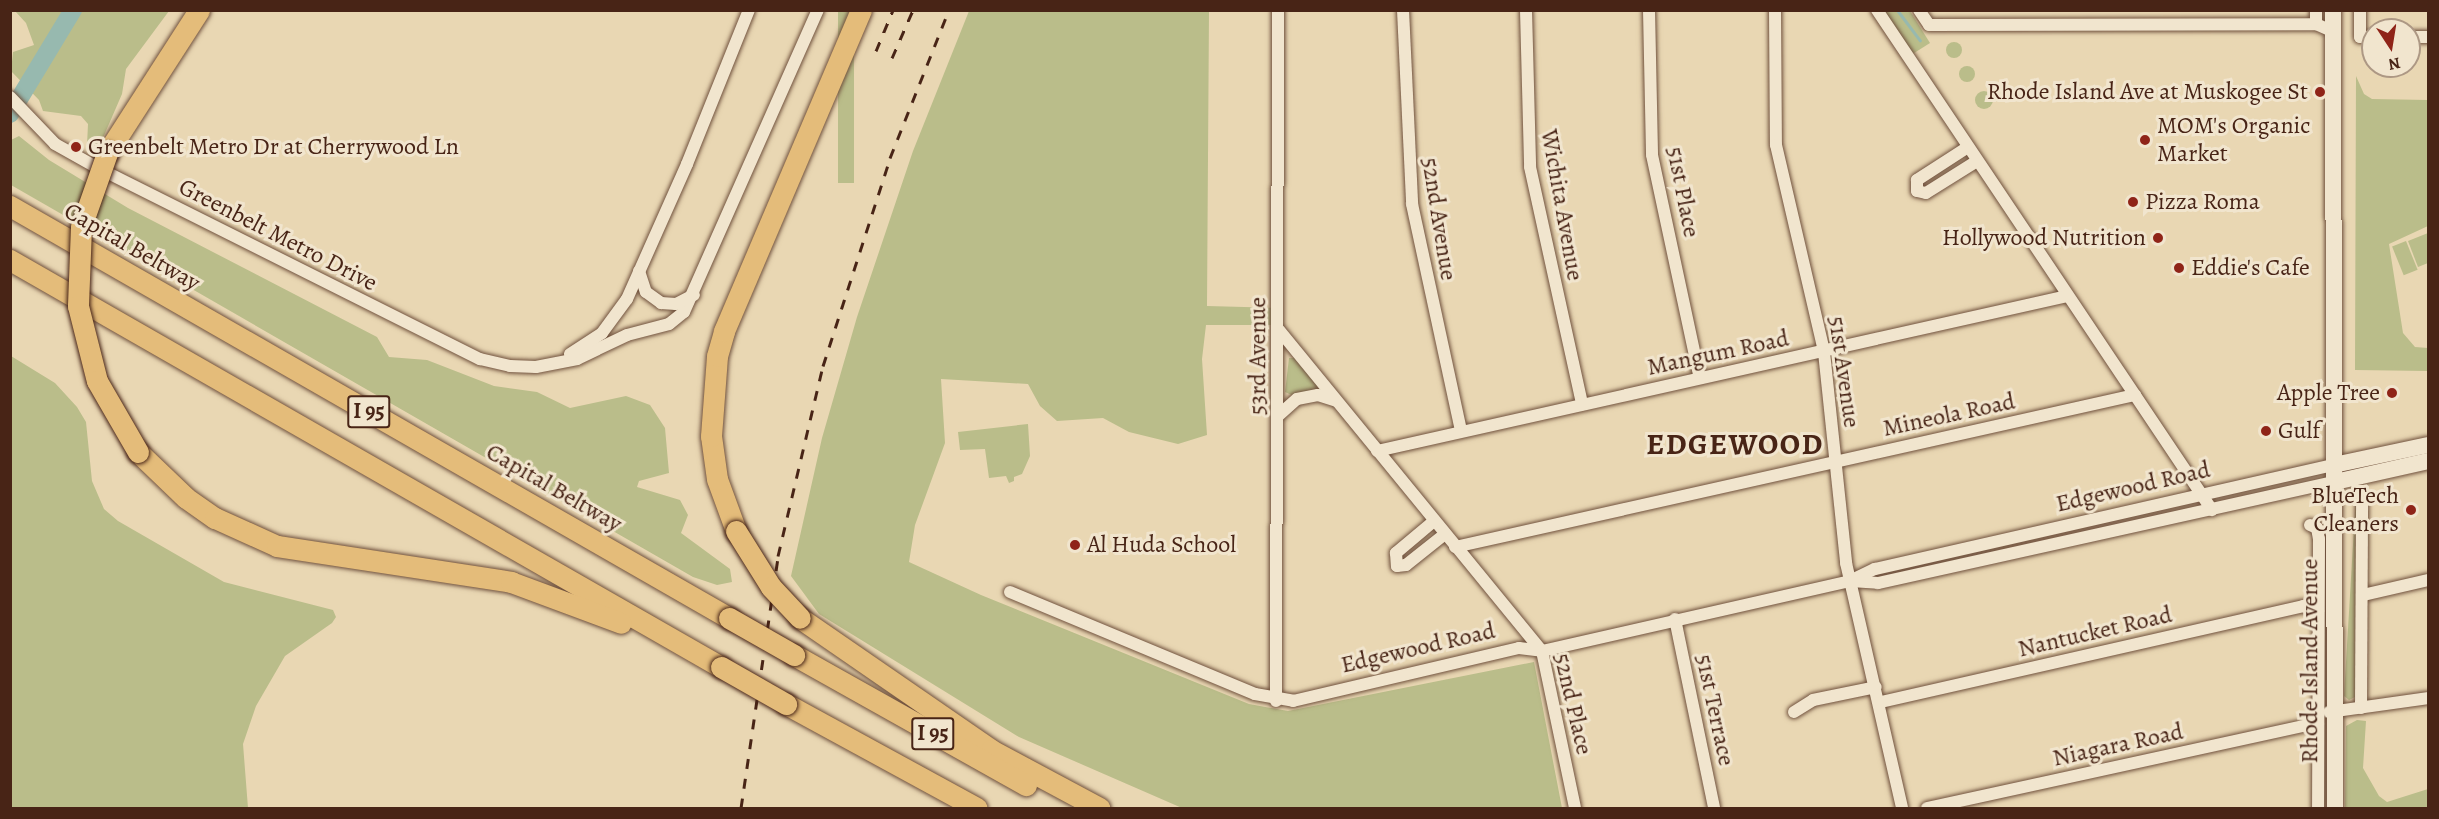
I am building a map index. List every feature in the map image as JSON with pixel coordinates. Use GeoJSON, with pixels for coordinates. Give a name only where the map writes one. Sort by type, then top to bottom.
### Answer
{"type":"FeatureCollection","features":[{"type":"Feature","properties":{"kind":"highway"},"geometry":{"type":"LineString","coordinates":[[199,10],[107,153],[81,227],[78,306],[97,381],[138,452],[186,498],[245,534],[287,548],[464,575],[544,592],[721,667]]}},
{"type":"Feature","properties":{"kind":"highway"},"geometry":{"type":"LineString","coordinates":[[861,10],[724,331],[717,356],[711,436],[717,478],[736,531],[771,587],[800,618],[991,750],[1099,808]]}},
{"type":"Feature","properties":{"kind":"highway","name":"Capital Beltway"},"geometry":{"type":"LineString","coordinates":[[10,206],[983,763],[1075,808]]}},
{"type":"Feature","properties":{"kind":"highway","name":"I 95"},"geometry":{"type":"LineString","coordinates":[[10,260],[786,704],[977,808]]}},
{"type":"Feature","properties":{"kind":"street"},"geometry":{"type":"LineString","coordinates":[[548,365],[602,333],[621,309],[749,10]]}},
{"type":"Feature","properties":{"kind":"street","name":"Greenbelt Metro Drive"},"geometry":{"type":"LineString","coordinates":[[10,97],[32,123],[55,144],[480,359],[510,366],[548,365],[577,359],[627,335],[669,324],[684,312],[694,295],[818,10]]}},
{"type":"Feature","properties":{"kind":"street","name":"53rd Avenue"},"geometry":{"type":"LineString","coordinates":[[1276,701],[1279,415],[1278,10]]}},
{"type":"Feature","properties":{"kind":"street","name":"52nd Avenue"},"geometry":{"type":"LineString","coordinates":[[1403,10],[1412,204],[1461,431]]}},
{"type":"Feature","properties":{"kind":"street","name":"Wichita Avenue"},"geometry":{"type":"LineString","coordinates":[[1526,10],[1530,167],[1582,404]]}},
{"type":"Feature","properties":{"kind":"street","name":"51st Place"},"geometry":{"type":"LineString","coordinates":[[1649,10],[1652,155],[1700,378]]}},
{"type":"Feature","properties":{"kind":"street","name":"51st Avenue"},"geometry":{"type":"LineString","coordinates":[[1774,10],[1776,145],[1824,352],[1850,581],[1881,702],[1902,808]]}},
{"type":"Feature","properties":{"kind":"street"},"geometry":{"type":"LineString","coordinates":[[1876,10],[2212,510]]}},
{"type":"Feature","properties":{"kind":"street"},"geometry":{"type":"LineString","coordinates":[[1919,10],[1929,25],[2316,24],[2334,32]]}},
{"type":"Feature","properties":{"kind":"street"},"geometry":{"type":"LineString","coordinates":[[2316,10],[2316,24]]}},
{"type":"Feature","properties":{"kind":"street","name":"Rhode Island Avenue"},"geometry":{"type":"LineString","coordinates":[[2333,10],[2335,808]]}},
{"type":"Feature","properties":{"kind":"street"},"geometry":{"type":"LineString","coordinates":[[1968,147],[1917,180],[1917,191],[1926,193],[1977,161]]}},
{"type":"Feature","properties":{"kind":"street"},"geometry":{"type":"LineString","coordinates":[[639,271],[646,292],[661,303],[676,304],[694,295]]}},
{"type":"Feature","properties":{"kind":"street","name":"Mangum Road"},"geometry":{"type":"LineString","coordinates":[[1377,451],[2067,296]]}},
{"type":"Feature","properties":{"kind":"street","name":"52nd Place"},"geometry":{"type":"LineString","coordinates":[[1279,330],[1542,651],[1575,808]]}},
{"type":"Feature","properties":{"kind":"street"},"geometry":{"type":"LineString","coordinates":[[1279,415],[1297,399],[1318,395],[1338,402]]}},
{"type":"Feature","properties":{"kind":"street","name":"Mineola Road"},"geometry":{"type":"LineString","coordinates":[[1455,547],[2135,395]]}},
{"type":"Feature","properties":{"kind":"street","name":"Edgewood Road"},"geometry":{"type":"LineString","coordinates":[[1850,581],[1878,584],[2212,510],[2428,445]]}},
{"type":"Feature","properties":{"kind":"street","name":"Edgewood Road"},"geometry":{"type":"LineString","coordinates":[[1010,592],[1276,701],[1293,701],[1519,648],[1542,651],[1850,581],[1875,569],[2202,496],[2428,461]]}},
{"type":"Feature","properties":{"kind":"street"},"geometry":{"type":"LineString","coordinates":[[2361,708],[2362,503]]}},
{"type":"Feature","properties":{"kind":"street"},"geometry":{"type":"LineString","coordinates":[[1434,521],[1396,553],[1397,566],[1406,565],[1445,534]]}},
{"type":"Feature","properties":{"kind":"street","name":"Rhode Island Avenue"},"geometry":{"type":"LineString","coordinates":[[2310,525],[2317,528],[2319,533],[2318,808]]}},
{"type":"Feature","properties":{"kind":"street"},"geometry":{"type":"LineString","coordinates":[[2363,595],[2428,580]]}},
{"type":"Feature","properties":{"kind":"street","name":"Nantucket Road"},"geometry":{"type":"LineString","coordinates":[[1881,702],[2303,606],[2318,611]]}},
{"type":"Feature","properties":{"kind":"street","name":"51st Terrace"},"geometry":{"type":"LineString","coordinates":[[1675,619],[1714,808]]}},
{"type":"Feature","properties":{"kind":"street"},"geometry":{"type":"LineString","coordinates":[[1794,712],[1813,700],[1876,687]]}},
{"type":"Feature","properties":{"kind":"street","name":"Niagara Road"},"geometry":{"type":"LineString","coordinates":[[1927,808],[2318,718],[2335,712],[2428,698]]}},
{"type":"Feature","properties":{"kind":"green space"},"geometry":{"type":"Polygon","coordinates":[[[15,11],[169,11],[126,69],[122,94],[99,147],[92,151],[87,145],[88,124],[81,116],[43,111],[39,100],[11,71],[13,52],[34,45],[26,23],[15,11]]]}},
{"type":"Feature","properties":{"kind":"green space"},"geometry":{"type":"Polygon","coordinates":[[[838,11],[854,11],[854,183],[838,183],[838,11]]]}},
{"type":"Feature","properties":{"kind":"green space"},"geometry":{"type":"Polygon","coordinates":[[[969,11],[1209,11],[1207,306],[1279,308],[1279,325],[1206,325],[1202,359],[1207,435],[1178,444],[1129,432],[1103,418],[1057,421],[1040,406],[1028,384],[941,379],[945,443],[915,525],[909,562],[981,595],[1249,704],[1288,711],[1534,662],[1562,808],[1182,808],[1019,737],[819,614],[791,576],[822,438],[857,317],[913,151],[969,11]]]}},
{"type":"Feature","properties":{"kind":"green space"},"geometry":{"type":"Polygon","coordinates":[[[1882,11],[1910,11],[1930,43],[1911,55],[1882,11]]]}},
{"type":"Feature","properties":{"kind":"green space"},"geometry":{"type":"Polygon","coordinates":[[[1951,42],[1957,42],[1962,50],[1960,56],[1951,58],[1946,53],[1946,47],[1951,42]]]}},
{"type":"Feature","properties":{"kind":"green space"},"geometry":{"type":"Polygon","coordinates":[[[1967,66],[1973,68],[1975,74],[1973,80],[1967,82],[1961,80],[1959,74],[1961,68],[1967,66]]]}},
{"type":"Feature","properties":{"kind":"green space"},"geometry":{"type":"Polygon","coordinates":[[[2356,76],[2364,94],[2372,99],[2428,100],[2428,226],[2389,244],[2403,333],[2415,347],[2428,348],[2428,371],[2355,370],[2356,76]]]}},
{"type":"Feature","properties":{"kind":"green space"},"geometry":{"type":"Polygon","coordinates":[[[1984,91],[1990,94],[1993,100],[1990,106],[1984,109],[1978,106],[1975,100],[1978,94],[1984,91]]]}},
{"type":"Feature","properties":{"kind":"green space"},"geometry":{"type":"Polygon","coordinates":[[[19,136],[49,160],[128,208],[377,337],[389,357],[427,360],[494,386],[537,392],[570,408],[626,396],[650,405],[665,428],[669,473],[639,481],[637,487],[680,500],[688,515],[681,533],[730,569],[732,582],[717,585],[693,577],[11,185],[11,140],[19,136]]]}},
{"type":"Feature","properties":{"kind":"green space"},"geometry":{"type":"Polygon","coordinates":[[[2428,233],[2428,263],[2418,267],[2408,241],[2428,233]]]}},
{"type":"Feature","properties":{"kind":"green space"},"geometry":{"type":"Polygon","coordinates":[[[2406,241],[2418,270],[2404,275],[2392,247],[2406,241]]]}},
{"type":"Feature","properties":{"kind":"green space"},"geometry":{"type":"Polygon","coordinates":[[[11,356],[55,383],[77,407],[86,422],[92,481],[104,509],[118,521],[224,582],[333,610],[336,617],[332,623],[285,656],[256,706],[243,744],[248,808],[11,808],[11,356]]]}},
{"type":"Feature","properties":{"kind":"green space"},"geometry":{"type":"Polygon","coordinates":[[[1289,358],[1296,358],[1318,385],[1316,389],[1294,396],[1285,392],[1289,358]]]}},
{"type":"Feature","properties":{"kind":"green space"},"geometry":{"type":"Polygon","coordinates":[[[1028,424],[1030,456],[1022,474],[1014,477],[1014,481],[1009,483],[1006,476],[989,478],[985,449],[960,450],[958,432],[1028,424]]]}},
{"type":"Feature","properties":{"kind":"green space"},"geometry":{"type":"Polygon","coordinates":[[[2356,494],[2355,697],[2349,700],[2344,696],[2356,494]]]}},
{"type":"Feature","properties":{"kind":"green space"},"geometry":{"type":"Polygon","coordinates":[[[2357,720],[2366,721],[2363,768],[2379,796],[2387,802],[2428,789],[2428,808],[2345,808],[2346,726],[2357,720]]]}},
{"type":"Feature","properties":{"kind":"waterway"},"geometry":{"type":"LineString","coordinates":[[10,114],[73,10]]}},
{"type":"Feature","properties":{"kind":"waterway"},"geometry":{"type":"LineString","coordinates":[[1897,10],[1920,40]]}},
{"type":"Feature","properties":{"kind":"railway"},"geometry":{"type":"LineString","coordinates":[[876,51],[893,10]]}},
{"type":"Feature","properties":{"kind":"railway"},"geometry":{"type":"LineString","coordinates":[[892,58],[913,10]]}},
{"type":"Feature","properties":{"kind":"railway"},"geometry":{"type":"LineString","coordinates":[[741,808],[778,556],[823,366],[890,158],[949,10]]}},
{"type":"Feature","properties":{"kind":"place","name":"Rhode Island Ave at Muskogee St"},"geometry":{"type":"Point","coordinates":[2320,92]}},
{"type":"Feature","properties":{"kind":"place","name":"MOM's Organic Market"},"geometry":{"type":"Point","coordinates":[2145,140]}},
{"type":"Feature","properties":{"kind":"place","name":"Greenbelt Metro Dr at Cherrywood Ln"},"geometry":{"type":"Point","coordinates":[76,147]}},
{"type":"Feature","properties":{"kind":"place","name":"Pizza Roma"},"geometry":{"type":"Point","coordinates":[2133,202]}},
{"type":"Feature","properties":{"kind":"place","name":"Hollywood Nutrition"},"geometry":{"type":"Point","coordinates":[2158,238]}},
{"type":"Feature","properties":{"kind":"place","name":"Eddie's Cafe"},"geometry":{"type":"Point","coordinates":[2179,268]}},
{"type":"Feature","properties":{"kind":"place","name":"Apple Tree"},"geometry":{"type":"Point","coordinates":[2392,393]}},
{"type":"Feature","properties":{"kind":"place","name":"Gulf"},"geometry":{"type":"Point","coordinates":[2266,431]}},
{"type":"Feature","properties":{"kind":"place","name":"BlueTech Cleaners"},"geometry":{"type":"Point","coordinates":[2411,510]}},
{"type":"Feature","properties":{"kind":"place","name":"Al Huda School"},"geometry":{"type":"Point","coordinates":[1075,545]}},
{"type":"Feature","properties":{"kind":"district","name":"EDGEWOOD"},"geometry":{"type":"Point","coordinates":[1735,444]}}]}
